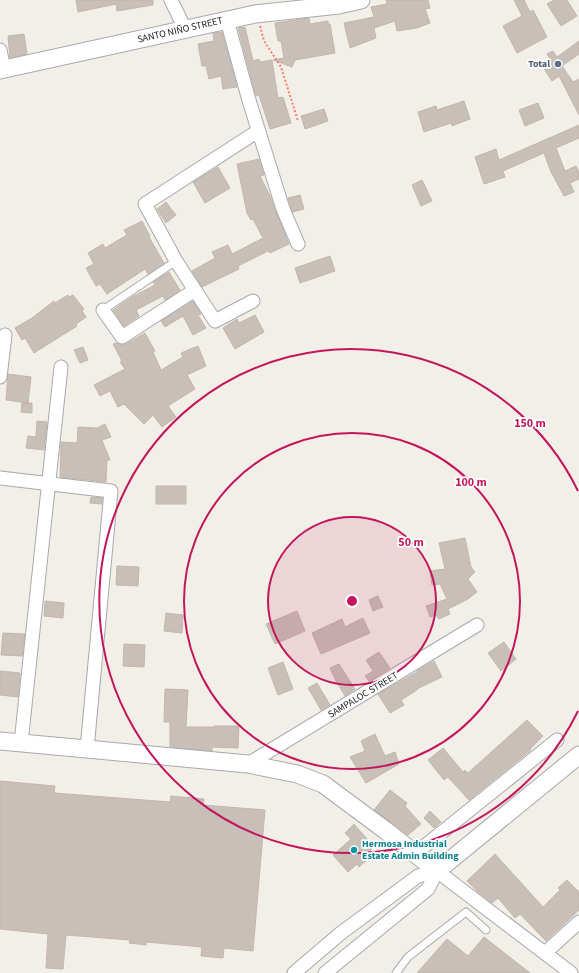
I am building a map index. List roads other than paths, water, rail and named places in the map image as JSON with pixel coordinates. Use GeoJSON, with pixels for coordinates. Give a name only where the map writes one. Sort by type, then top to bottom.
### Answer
{"type":"FeatureCollection","features":[{"type":"Feature","properties":{"kind":"street"},"geometry":{"type":"LineString","coordinates":[[171,0],[184,29]]}},
{"type":"Feature","properties":{"kind":"street","name":"SANTO NIÑO STREET"},"geometry":{"type":"LineString","coordinates":[[2,70],[256,14],[339,5],[361,0]]}},
{"type":"Feature","properties":{"kind":"street"},"geometry":{"type":"LineString","coordinates":[[226,20],[258,131],[283,210],[298,244]]}},
{"type":"Feature","properties":{"kind":"street"},"geometry":{"type":"LineString","coordinates":[[0,50],[2,70]]}},
{"type":"Feature","properties":{"kind":"street"},"geometry":{"type":"LineString","coordinates":[[253,301],[215,321],[176,261],[146,204],[258,131]]}},
{"type":"Feature","properties":{"kind":"street"},"geometry":{"type":"LineString","coordinates":[[103,310],[122,337],[195,290]]}},
{"type":"Feature","properties":{"kind":"street"},"geometry":{"type":"LineString","coordinates":[[0,377],[5,335]]}},
{"type":"Feature","properties":{"kind":"street"},"geometry":{"type":"LineString","coordinates":[[21,743],[61,367]]}},
{"type":"Feature","properties":{"kind":"street"},"geometry":{"type":"LineString","coordinates":[[0,478],[111,491],[87,749]]}},
{"type":"Feature","properties":{"kind":"street","name":"SAMPALOC STREET"},"geometry":{"type":"LineString","coordinates":[[248,764],[476,625]]}},
{"type":"Feature","properties":{"kind":"street"},"geometry":{"type":"LineString","coordinates":[[416,853],[557,740]]}},
{"type":"Feature","properties":{"kind":"street"},"geometry":{"type":"LineString","coordinates":[[0,741],[248,764],[297,774],[323,784],[416,853],[571,973]]}},
{"type":"Feature","properties":{"kind":"street"},"geometry":{"type":"LineString","coordinates":[[325,973],[428,889],[438,871],[579,755]]}},
{"type":"Feature","properties":{"kind":"street"},"geometry":{"type":"LineString","coordinates":[[294,973],[341,933],[418,876],[438,871]]}},
{"type":"Feature","properties":{"kind":"street"},"geometry":{"type":"LineString","coordinates":[[545,953],[579,922]]}},
{"type":"Feature","properties":{"kind":"lane"},"geometry":{"type":"LineString","coordinates":[[103,310],[176,261]]}},
{"type":"Feature","properties":{"kind":"lane"},"geometry":{"type":"LineString","coordinates":[[396,973],[408,957],[466,912],[486,930]]}},
{"type":"Feature","properties":{"kind":"place","name":"Total"},"geometry":{"type":"Point","coordinates":[558,64]}},
{"type":"Feature","properties":{"kind":"place","name":"Hermosa Industrial Estate Admin Building"},"geometry":{"type":"Point","coordinates":[354,850]}}]}
